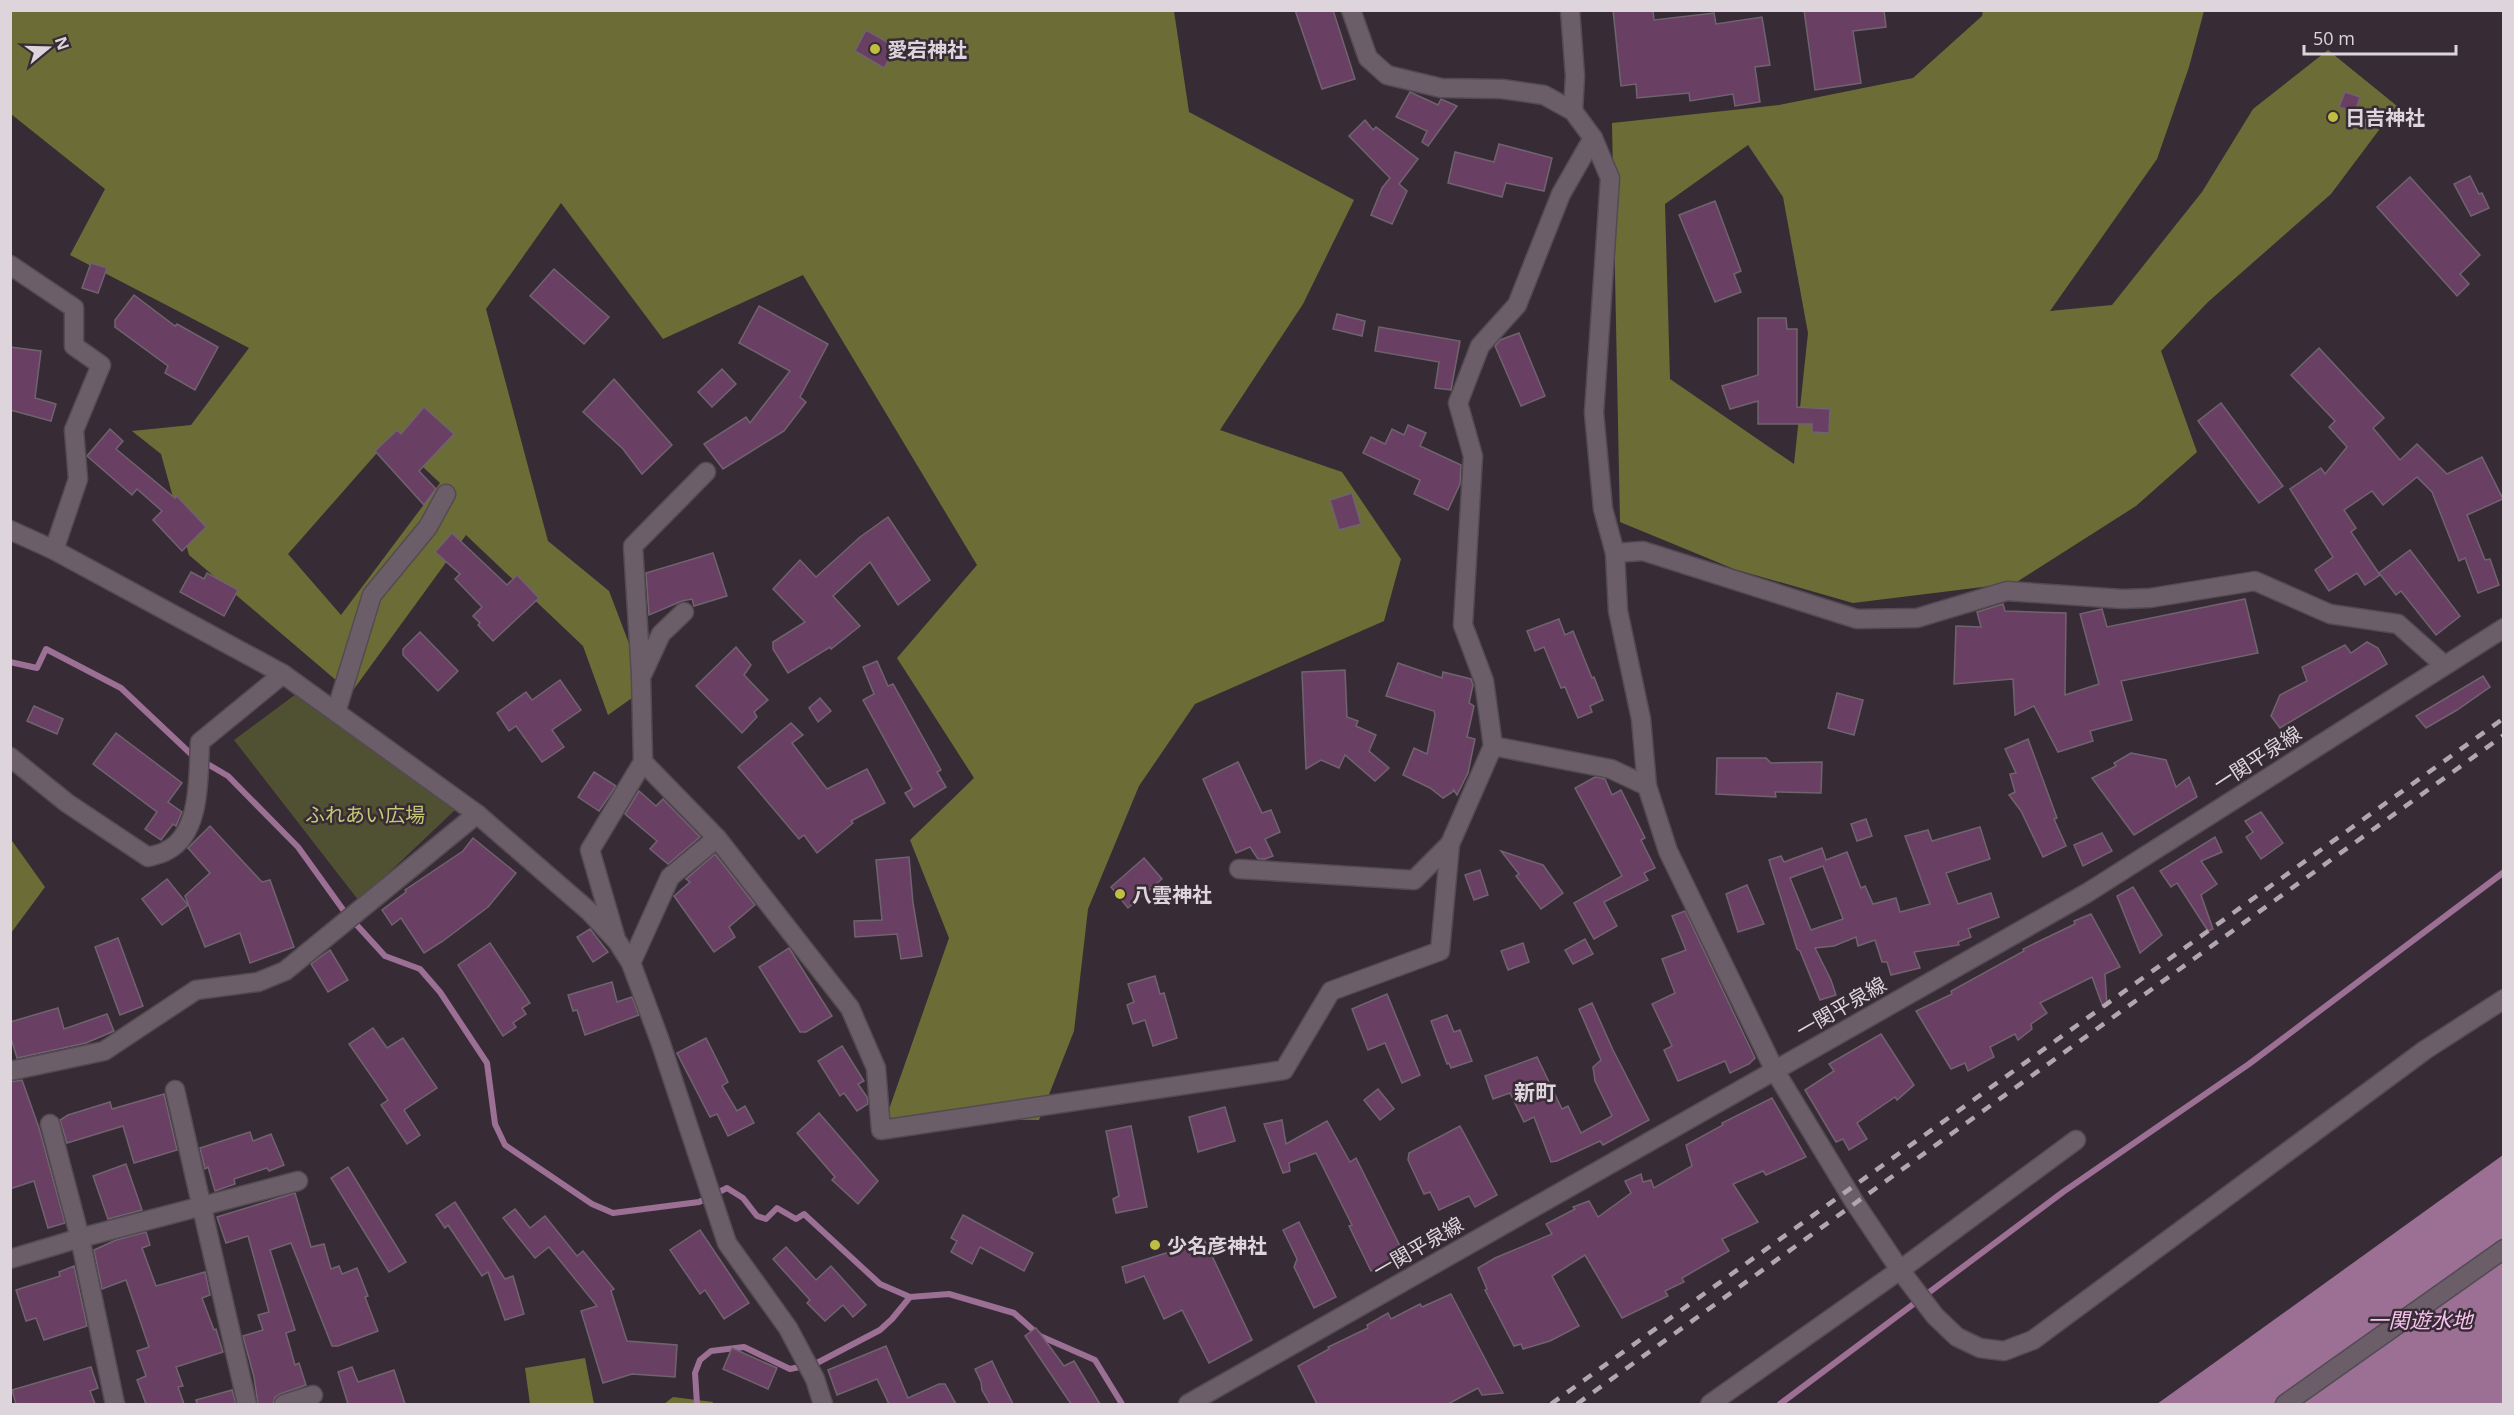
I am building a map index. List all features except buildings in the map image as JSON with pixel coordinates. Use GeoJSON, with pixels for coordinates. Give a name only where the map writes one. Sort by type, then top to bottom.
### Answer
{"type":"FeatureCollection","features":[{"type":"Feature","properties":{"kind":"street"},"geometry":{"type":"LineString","coordinates":[[1351,10],[1368,58],[1387,75],[1441,88],[1502,89],[1544,95],[1573,111],[1593,138],[1610,178],[1594,413],[1603,509],[1615,553],[1618,611],[1641,719],[1647,786],[1668,851],[1775,1071],[1855,1203],[1900,1269],[1935,1316],[1957,1337],[1980,1348],[2004,1351],[2033,1340],[2424,1050],[2504,999]]}},
{"type":"Feature","properties":{"kind":"street"},"geometry":{"type":"LineString","coordinates":[[1570,10],[1575,76],[1573,111]]}},
{"type":"Feature","properties":{"kind":"street"},"geometry":{"type":"LineString","coordinates":[[643,762],[717,838],[850,1008],[876,1068],[881,1130],[1284,1070],[1330,991],[1440,951],[1450,844],[1493,746],[1484,681],[1463,625],[1473,456],[1458,403],[1480,346],[1517,304],[1561,194],[1593,138]]}},
{"type":"Feature","properties":{"kind":"street"},"geometry":{"type":"LineString","coordinates":[[10,266],[74,308],[74,346],[101,365],[74,430],[78,479],[54,550]]}},
{"type":"Feature","properties":{"kind":"street"},"geometry":{"type":"LineString","coordinates":[[616,941],[590,850],[643,762],[641,677],[633,546],[706,472]]}},
{"type":"Feature","properties":{"kind":"street"},"geometry":{"type":"LineString","coordinates":[[336,712],[372,595],[428,527],[446,494]]}},
{"type":"Feature","properties":{"kind":"street"},"geometry":{"type":"LineString","coordinates":[[10,530],[54,550],[283,674],[477,814],[590,912],[616,941],[631,963],[660,1041],[727,1243],[788,1328],[815,1379],[823,1404]]}},
{"type":"Feature","properties":{"kind":"street"},"geometry":{"type":"LineString","coordinates":[[1615,553],[1643,550],[1857,619],[1917,618],[2007,591],[2122,600],[2150,598],[2255,581],[2330,614],[2398,624],[2444,665]]}},
{"type":"Feature","properties":{"kind":"street"},"geometry":{"type":"LineString","coordinates":[[641,677],[661,634],[684,612]]}},
{"type":"Feature","properties":{"kind":"street","name":"一関平泉線"},"geometry":{"type":"LineString","coordinates":[[1188,1404],[2087,893],[2504,628]]}},
{"type":"Feature","properties":{"kind":"street"},"geometry":{"type":"LineString","coordinates":[[10,757],[67,803],[148,857],[168,850],[186,833],[196,804],[200,742],[283,674]]}},
{"type":"Feature","properties":{"kind":"street"},"geometry":{"type":"LineString","coordinates":[[1493,746],[1611,769],[1647,786]]}},
{"type":"Feature","properties":{"kind":"street"},"geometry":{"type":"LineString","coordinates":[[10,1071],[104,1051],[196,990],[258,982],[285,971],[477,814]]}},
{"type":"Feature","properties":{"kind":"street"},"geometry":{"type":"LineString","coordinates":[[631,963],[670,877],[717,838]]}},
{"type":"Feature","properties":{"kind":"street"},"geometry":{"type":"LineString","coordinates":[[1239,869],[1414,880],[1450,844]]}},
{"type":"Feature","properties":{"kind":"street"},"geometry":{"type":"LineString","coordinates":[[175,1090],[247,1404]]}},
{"type":"Feature","properties":{"kind":"street"},"geometry":{"type":"LineString","coordinates":[[50,1124],[80,1238],[115,1404]]}},
{"type":"Feature","properties":{"kind":"street"},"geometry":{"type":"LineString","coordinates":[[1710,1404],[2076,1140]]}},
{"type":"Feature","properties":{"kind":"street"},"geometry":{"type":"LineString","coordinates":[[10,1259],[80,1238],[298,1181]]}},
{"type":"Feature","properties":{"kind":"street"},"geometry":{"type":"LineString","coordinates":[[2285,1404],[2504,1249]]}},
{"type":"Feature","properties":{"kind":"street"},"geometry":{"type":"LineString","coordinates":[[284,1404],[313,1395]]}},
{"type":"Feature","properties":{"kind":"green space","name":"ふれあい広場"},"geometry":{"type":"Polygon","coordinates":[[[296,694],[456,809],[359,901],[234,740],[296,694]]]}},
{"type":"Feature","properties":{"kind":"shaded area"},"geometry":{"type":"Polygon","coordinates":[[[10,11],[1174,11],[1189,112],[1354,200],[1303,304],[1220,430],[1342,472],[1401,559],[1384,621],[1195,704],[1139,786],[1088,909],[1074,1031],[1039,1120],[886,1118],[949,938],[910,840],[974,778],[897,658],[977,565],[803,275],[663,339],[561,203],[486,309],[548,541],[609,591],[646,688],[608,715],[583,646],[466,535],[351,693],[189,555],[161,454],[132,431],[191,425],[249,348],[70,255],[105,189],[11,114],[10,11]],[[391,437],[288,554],[341,615],[440,483],[391,437]]]}},
{"type":"Feature","properties":{"kind":"shaded area"},"geometry":{"type":"Polygon","coordinates":[[[1983,11],[2204,11],[2189,67],[2157,159],[2050,311],[2112,305],[2202,192],[2253,109],[2328,50],[2397,106],[2331,194],[2208,302],[2161,351],[2197,452],[2136,506],[2015,583],[1853,603],[1734,569],[1620,522],[1612,123],[1779,105],[1913,78],[1982,16],[1983,11]],[[1748,145],[1665,204],[1670,379],[1794,464],[1808,333],[1783,197],[1748,145]]]}},
{"type":"Feature","properties":{"kind":"shaded area"},"geometry":{"type":"Polygon","coordinates":[[[10,838],[45,887],[11,933],[10,933],[10,838]]]}},
{"type":"Feature","properties":{"kind":"shaded area"},"geometry":{"type":"Polygon","coordinates":[[[585,1358],[594,1404],[530,1404],[525,1368],[585,1358]]]}},
{"type":"Feature","properties":{"kind":"shaded area"},"geometry":{"type":"Polygon","coordinates":[[[673,1397],[713,1402],[712,1404],[664,1404],[673,1397]]]}},
{"type":"Feature","properties":{"kind":"water","name":"一関遊水地"},"geometry":{"type":"Polygon","coordinates":[[[2503,1155],[2503,1404],[2157,1404],[2503,1155]]]}},
{"type":"Feature","properties":{"kind":"waterway"},"geometry":{"type":"LineString","coordinates":[[10,662],[37,668],[46,649],[121,688],[192,755],[228,776],[298,847],[344,911],[385,956],[420,969],[440,992],[487,1063],[495,1124],[505,1145],[592,1204],[613,1213],[699,1202],[727,1188],[743,1198],[757,1216],[766,1219],[777,1208],[796,1219],[804,1214],[880,1284],[910,1297]]}},
{"type":"Feature","properties":{"kind":"waterway"},"geometry":{"type":"LineString","coordinates":[[1780,1404],[2063,1192],[2249,1064],[2504,872]]}},
{"type":"Feature","properties":{"kind":"waterway"},"geometry":{"type":"LineString","coordinates":[[697,1404],[695,1373],[700,1360],[711,1351],[744,1347],[790,1369],[815,1364],[880,1330],[910,1297],[949,1294],[1014,1313],[1040,1336],[1095,1360],[1122,1404]]}},
{"type":"Feature","properties":{"kind":"railway"},"geometry":{"type":"LineString","coordinates":[[1551,1404],[2504,718]]}},
{"type":"Feature","properties":{"kind":"railway"},"geometry":{"type":"LineString","coordinates":[[1577,1404],[2504,735]]}},
{"type":"Feature","properties":{"kind":"place","name":"愛宕神社"},"geometry":{"type":"Point","coordinates":[875,49]}},
{"type":"Feature","properties":{"kind":"place","name":"日吉神社"},"geometry":{"type":"Point","coordinates":[2333,117]}},
{"type":"Feature","properties":{"kind":"place","name":"八雲神社"},"geometry":{"type":"Point","coordinates":[1120,894]}},
{"type":"Feature","properties":{"kind":"place","name":"少名彦神社"},"geometry":{"type":"Point","coordinates":[1155,1245]}},
{"type":"Feature","properties":{"kind":"district","name":"新町"},"geometry":{"type":"Point","coordinates":[1535,1092]}}]}
